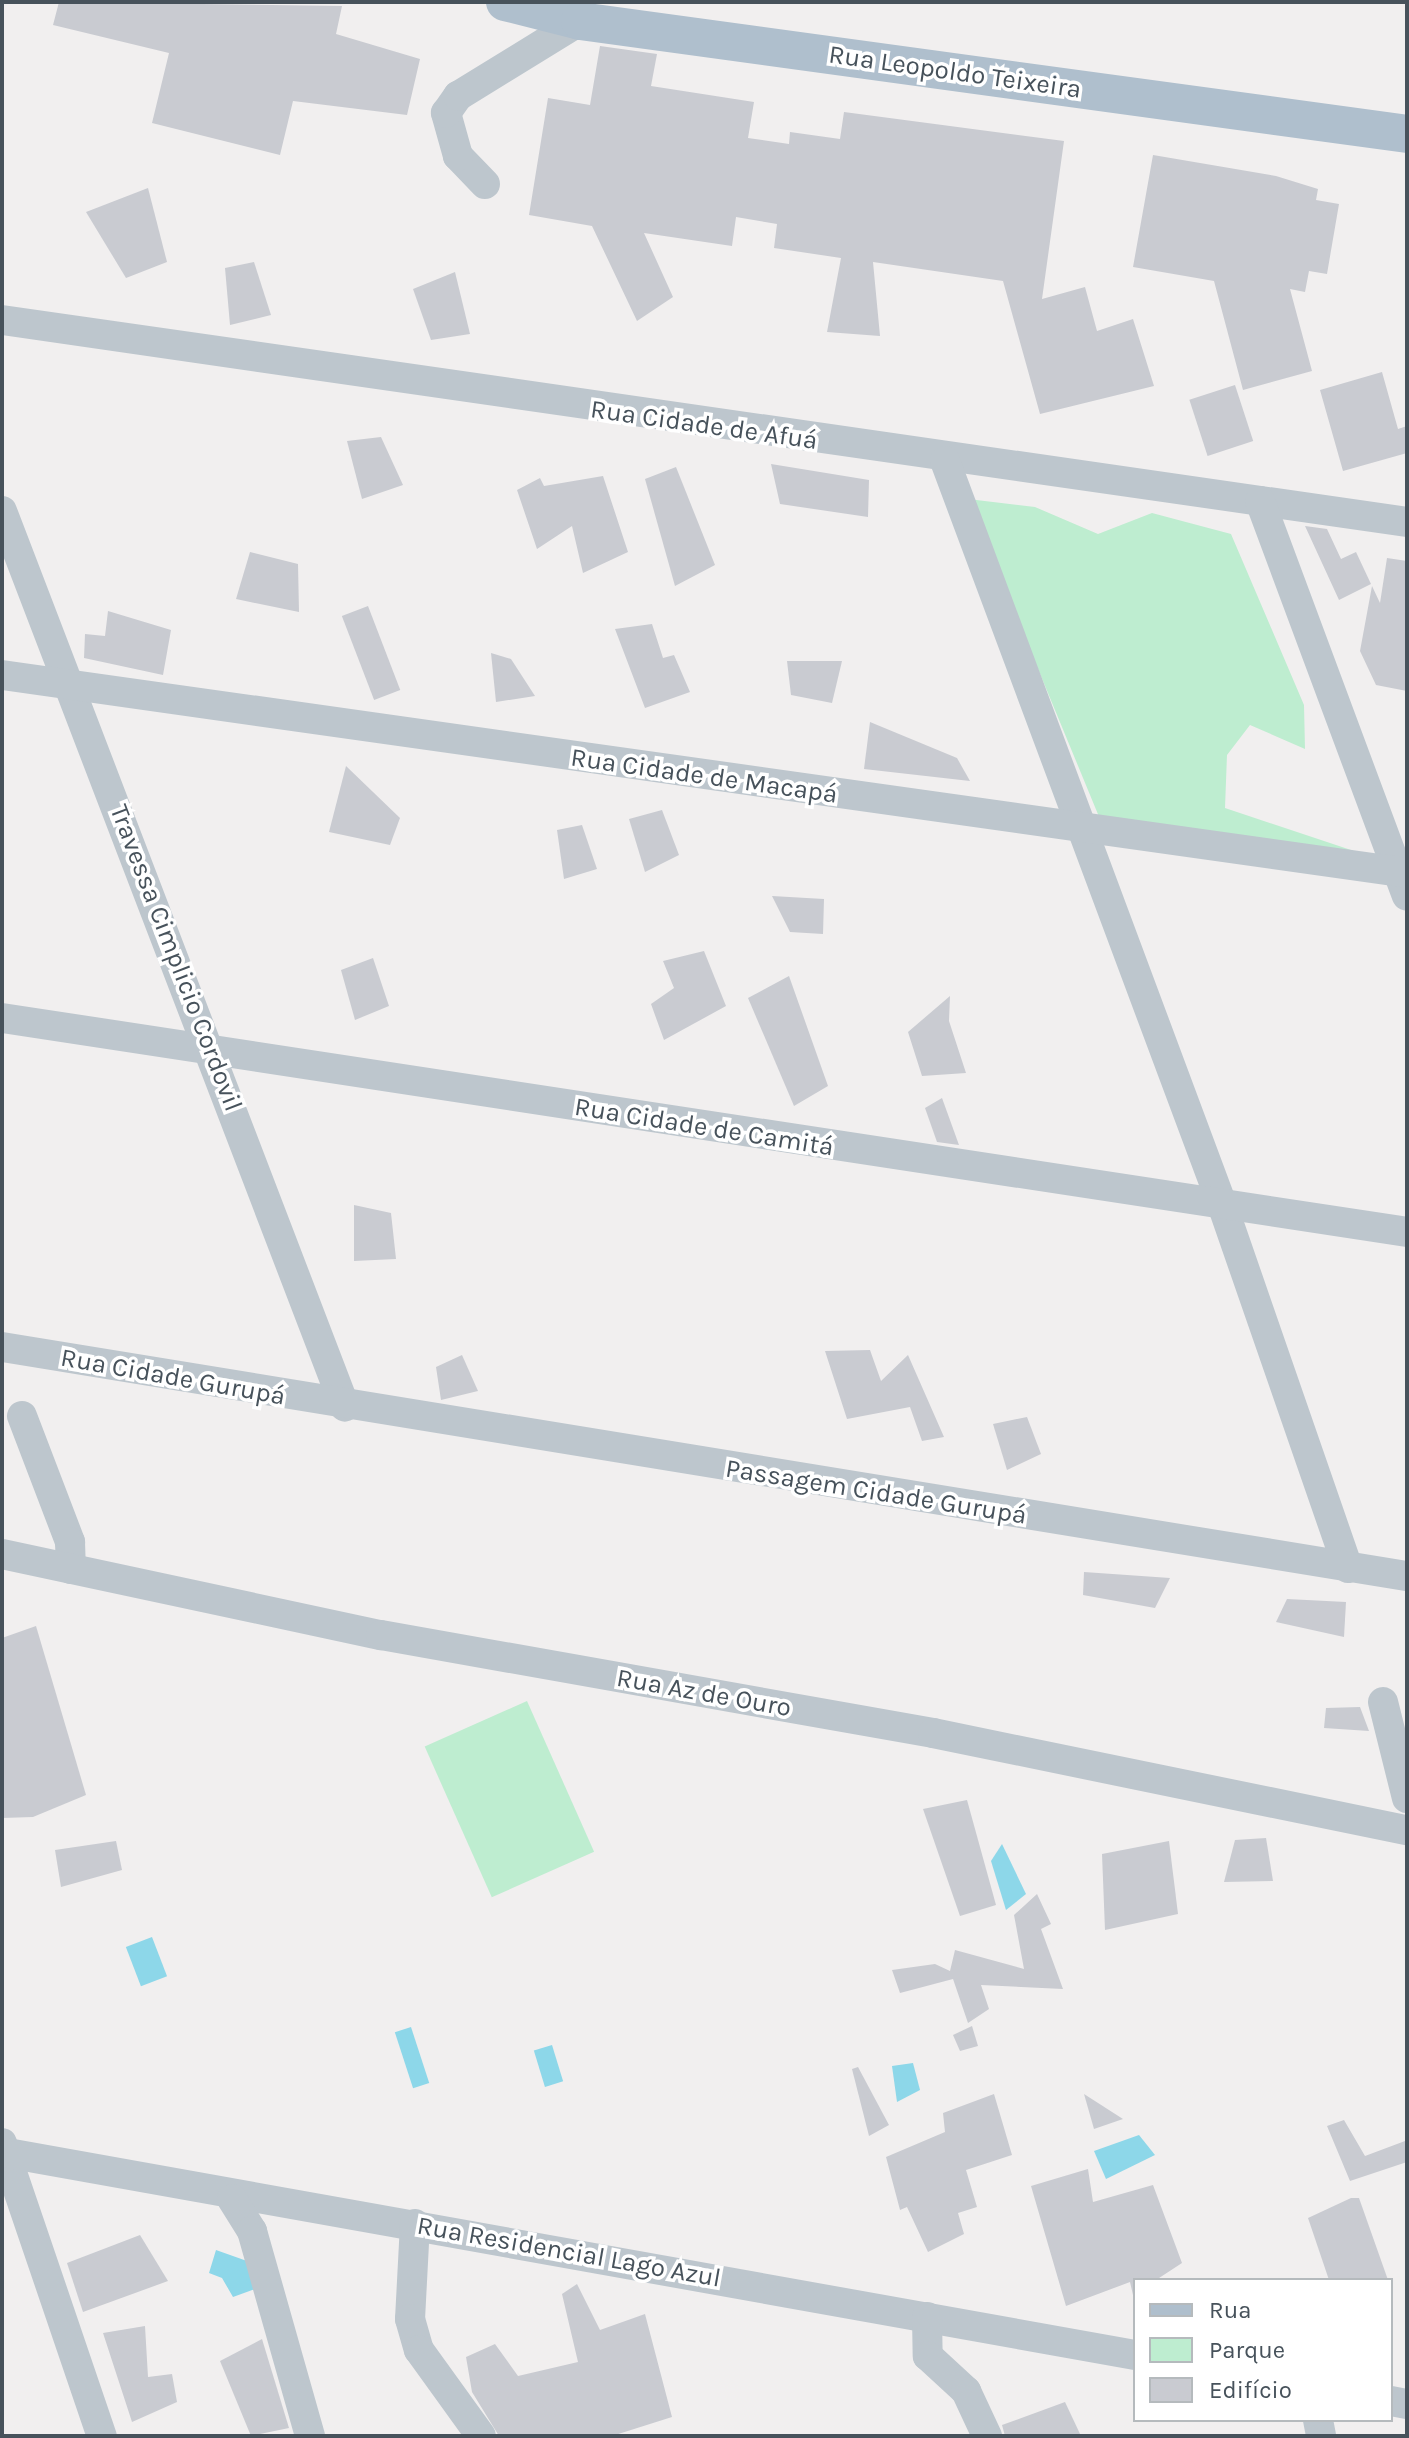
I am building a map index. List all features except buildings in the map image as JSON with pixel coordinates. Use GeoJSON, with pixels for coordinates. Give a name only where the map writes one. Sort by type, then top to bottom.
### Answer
{"type":"FeatureCollection","features":[{"type":"Feature","properties":{"kind":"main road","name":"Rua Leopoldo Teixeira"},"geometry":{"type":"LineString","coordinates":[[505,2],[562,13],[1407,134]]}},
{"type":"Feature","properties":{"kind":"street"},"geometry":{"type":"LineString","coordinates":[[485,184],[458,156],[446,113],[458,96],[562,13]]}},
{"type":"Feature","properties":{"kind":"street","name":"Rua Cidade de Afuá"},"geometry":{"type":"LineString","coordinates":[[2,320],[945,461],[1407,522]]}},
{"type":"Feature","properties":{"kind":"street"},"geometry":{"type":"LineString","coordinates":[[945,461],[1223,1207],[1348,1568]]}},
{"type":"Feature","properties":{"kind":"street"},"geometry":{"type":"LineString","coordinates":[[1260,501],[1404,880]]}},
{"type":"Feature","properties":{"kind":"street","name":"Travessa Cimplicio Cordovil"},"geometry":{"type":"LineString","coordinates":[[2,511],[213,1051],[345,1407]]}},
{"type":"Feature","properties":{"kind":"street","name":"Rua Cidade de Macapá"},"geometry":{"type":"LineString","coordinates":[[2,675],[1404,880]]}},
{"type":"Feature","properties":{"kind":"street","name":"Rua Cidade de Camitá"},"geometry":{"type":"LineString","coordinates":[[2,1018],[1223,1207],[1407,1232]]}},
{"type":"Feature","properties":{"kind":"street","name":"Rua Cidade Gurupá"},"geometry":{"type":"LineString","coordinates":[[2,1347],[345,1407]]}},
{"type":"Feature","properties":{"kind":"street","name":"Passagem Cidade Gurupá"},"geometry":{"type":"LineString","coordinates":[[345,1407],[1407,1576]]}},
{"type":"Feature","properties":{"kind":"street"},"geometry":{"type":"LineString","coordinates":[[22,1416],[70,1542],[71,1569]]}},
{"type":"Feature","properties":{"kind":"street","name":"Rua Az de Ouro"},"geometry":{"type":"LineString","coordinates":[[2,1554],[1407,1830]]}},
{"type":"Feature","properties":{"kind":"street"},"geometry":{"type":"LineString","coordinates":[[1383,1702],[1407,1798]]}},
{"type":"Feature","properties":{"kind":"street"},"geometry":{"type":"LineString","coordinates":[[3,2149],[102,2436]]}},
{"type":"Feature","properties":{"kind":"street","name":"Rua Residencial Lago Azul"},"geometry":{"type":"LineString","coordinates":[[3,2149],[232,2199],[415,2224],[1133,2355]]}},
{"type":"Feature","properties":{"kind":"street"},"geometry":{"type":"LineString","coordinates":[[232,2199],[252,2231],[310,2436]]}},
{"type":"Feature","properties":{"kind":"street"},"geometry":{"type":"LineString","coordinates":[[415,2224],[415,2334],[481,2436]]}},
{"type":"Feature","properties":{"kind":"street"},"geometry":{"type":"LineString","coordinates":[[927,2317],[928,2356],[966,2391],[987,2436]]}},
{"type":"Feature","properties":{"kind":"green space"},"geometry":{"type":"Polygon","coordinates":[[[968,499],[1035,507],[1098,534],[1152,513],[1231,534],[1304,705],[1305,749],[1250,725],[1227,755],[1225,808],[1357,852],[1102,824],[968,499]]]}},
{"type":"Feature","properties":{"kind":"green space"},"geometry":{"type":"Polygon","coordinates":[[[527,1701],[594,1852],[492,1897],[425,1747],[527,1701]]]}},
{"type":"Feature","properties":{"kind":"water"},"geometry":{"type":"Polygon","coordinates":[[[1002,1844],[1026,1894],[1006,1910],[991,1861],[1002,1844]]]}},
{"type":"Feature","properties":{"kind":"water"},"geometry":{"type":"Polygon","coordinates":[[[152,1937],[167,1976],[141,1986],[126,1947],[152,1937]]]}},
{"type":"Feature","properties":{"kind":"water"},"geometry":{"type":"Polygon","coordinates":[[[411,2027],[429,2083],[413,2088],[395,2032],[411,2027]]]}},
{"type":"Feature","properties":{"kind":"water"},"geometry":{"type":"Polygon","coordinates":[[[552,2045],[563,2081],[545,2087],[534,2051],[552,2045]]]}},
{"type":"Feature","properties":{"kind":"water"},"geometry":{"type":"Polygon","coordinates":[[[913,2063],[920,2090],[897,2102],[892,2066],[913,2063]]]}},
{"type":"Feature","properties":{"kind":"water"},"geometry":{"type":"Polygon","coordinates":[[[1139,2135],[1155,2155],[1106,2179],[1094,2151],[1139,2135]]]}},
{"type":"Feature","properties":{"kind":"water"},"geometry":{"type":"Polygon","coordinates":[[[216,2250],[247,2261],[255,2289],[233,2297],[222,2278],[209,2273],[216,2250]]]}}]}
